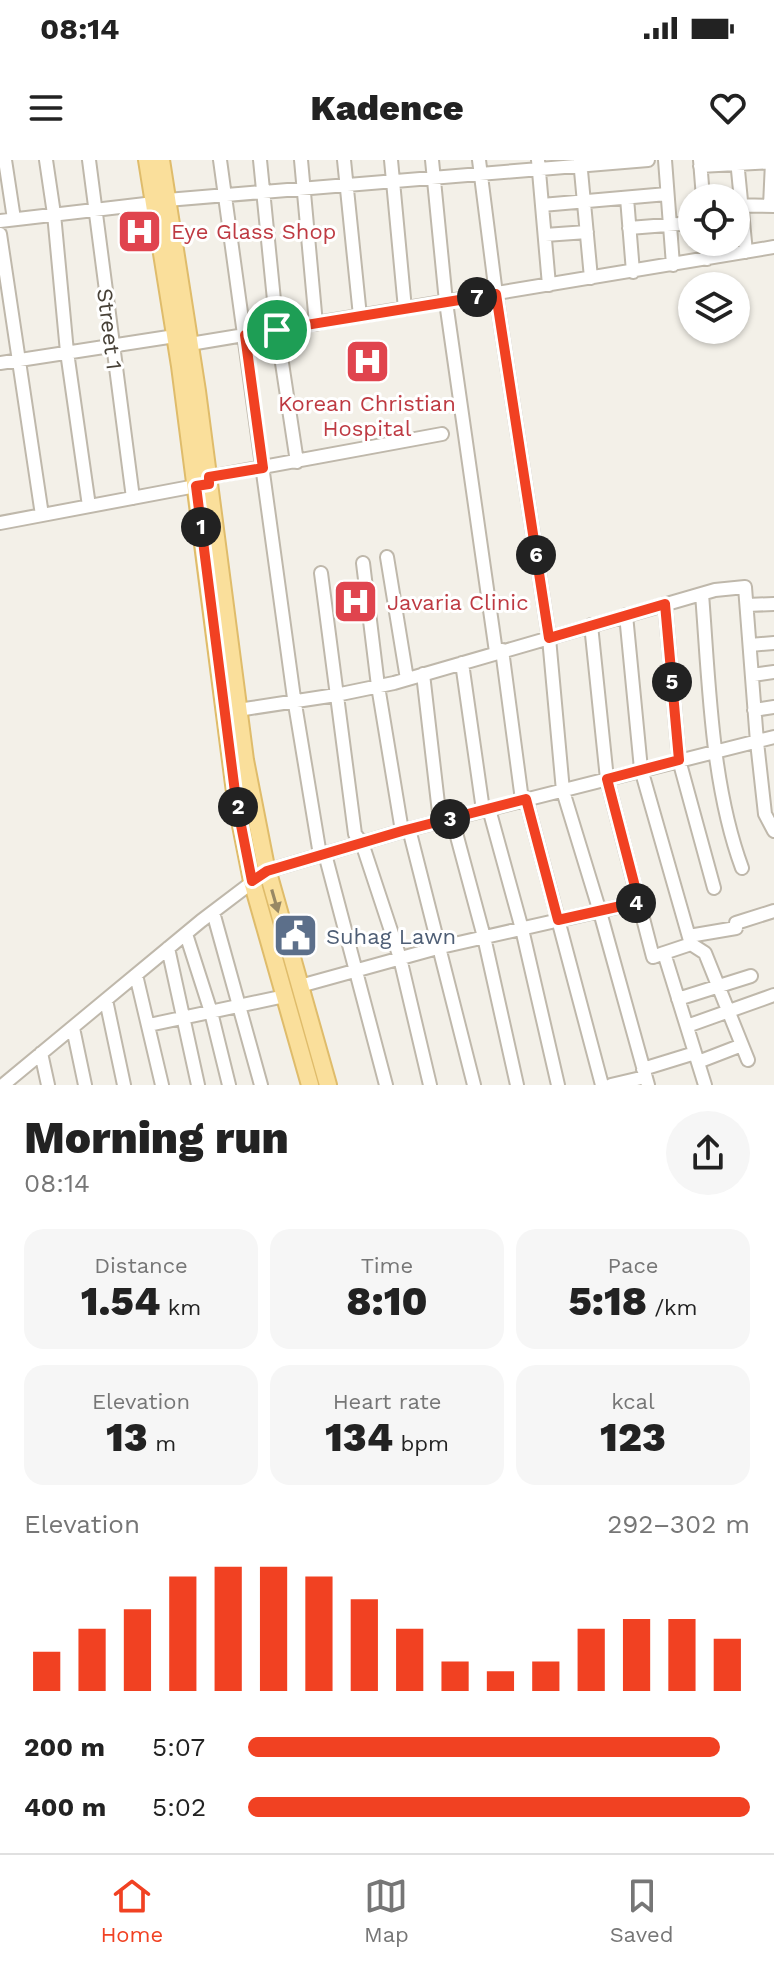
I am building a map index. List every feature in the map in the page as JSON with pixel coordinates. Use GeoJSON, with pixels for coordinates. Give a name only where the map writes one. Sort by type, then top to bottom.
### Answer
{"type":"FeatureCollection","features":[{"type":"Feature","properties":{"kind":"main road"},"geometry":{"type":"LineString","coordinates":[[147,160],[161,202]]}},
{"type":"Feature","properties":{"kind":"main road"},"geometry":{"type":"LineString","coordinates":[[161,160],[161,202],[245,760],[267,871],[328,1085]]}},
{"type":"Feature","properties":{"kind":"main road"},"geometry":{"type":"LineString","coordinates":[[205,482],[236,800],[252,881],[310,1085]]}},
{"type":"Feature","properties":{"kind":"street"},"geometry":{"type":"LineString","coordinates":[[5,160],[14,219]]}},
{"type":"Feature","properties":{"kind":"street"},"geometry":{"type":"LineString","coordinates":[[46,160],[67,352],[89,506]]}},
{"type":"Feature","properties":{"kind":"street","name":"Street 1"},"geometry":{"type":"LineString","coordinates":[[89,160],[133,498]]}},
{"type":"Feature","properties":{"kind":"street"},"geometry":{"type":"LineString","coordinates":[[220,160],[294,702],[322,854],[357,969],[386,1085]]}},
{"type":"Feature","properties":{"kind":"street"},"geometry":{"type":"LineString","coordinates":[[260,160],[277,330],[297,462]]}},
{"type":"Feature","properties":{"kind":"street"},"geometry":{"type":"LineString","coordinates":[[301,160],[316,324]]}},
{"type":"Feature","properties":{"kind":"street"},"geometry":{"type":"LineString","coordinates":[[344,160],[360,316]]}},
{"type":"Feature","properties":{"kind":"street"},"geometry":{"type":"LineString","coordinates":[[391,160],[405,309]]}},
{"type":"Feature","properties":{"kind":"street"},"geometry":{"type":"LineString","coordinates":[[432,160],[446,302],[524,800],[602,1085]]}},
{"type":"Feature","properties":{"kind":"street"},"geometry":{"type":"LineString","coordinates":[[479,160],[496,294],[549,638],[563,791],[645,1077]]}},
{"type":"Feature","properties":{"kind":"street"},"geometry":{"type":"LineString","coordinates":[[0,221],[226,195],[480,174],[538,164],[648,160]]}},
{"type":"Feature","properties":{"kind":"street"},"geometry":{"type":"LineString","coordinates":[[665,160],[673,265]]}},
{"type":"Feature","properties":{"kind":"street"},"geometry":{"type":"LineString","coordinates":[[737,161],[738,184]]}},
{"type":"Feature","properties":{"kind":"street"},"geometry":{"type":"LineString","coordinates":[[702,184],[700,163],[773,162],[772,206],[750,205]]}},
{"type":"Feature","properties":{"kind":"street"},"geometry":{"type":"LineString","coordinates":[[580,163],[591,278]]}},
{"type":"Feature","properties":{"kind":"street"},"geometry":{"type":"LineString","coordinates":[[538,164],[549,285]]}},
{"type":"Feature","properties":{"kind":"street"},"geometry":{"type":"LineString","coordinates":[[542,205],[667,194]]}},
{"type":"Feature","properties":{"kind":"street"},"geometry":{"type":"LineString","coordinates":[[627,198],[633,272]]}},
{"type":"Feature","properties":{"kind":"street"},"geometry":{"type":"LineString","coordinates":[[629,228],[678,224]]}},
{"type":"Feature","properties":{"kind":"street"},"geometry":{"type":"LineString","coordinates":[[545,235],[587,232]]}},
{"type":"Feature","properties":{"kind":"street"},"geometry":{"type":"LineString","coordinates":[[0,234],[42,515]]}},
{"type":"Feature","properties":{"kind":"street"},"geometry":{"type":"LineString","coordinates":[[750,251],[774,247]]}},
{"type":"Feature","properties":{"kind":"street"},"geometry":{"type":"LineString","coordinates":[[0,363],[112,346],[245,335],[724,256]]}},
{"type":"Feature","properties":{"kind":"street"},"geometry":{"type":"LineString","coordinates":[[0,523],[442,434]]}},
{"type":"Feature","properties":{"kind":"street"},"geometry":{"type":"LineString","coordinates":[[387,557],[407,679]]}},
{"type":"Feature","properties":{"kind":"street"},"geometry":{"type":"LineString","coordinates":[[363,563],[378,686],[406,830],[441,947],[474,1085]]}},
{"type":"Feature","properties":{"kind":"street"},"geometry":{"type":"LineString","coordinates":[[321,573],[355,834],[362,843],[400,958],[430,1085]]}},
{"type":"Feature","properties":{"kind":"street"},"geometry":{"type":"LineString","coordinates":[[238,710],[336,695],[407,679],[665,604],[745,587],[765,814],[774,831]]}},
{"type":"Feature","properties":{"kind":"street"},"geometry":{"type":"LineString","coordinates":[[702,594],[715,751],[742,868]]}},
{"type":"Feature","properties":{"kind":"street"},"geometry":{"type":"LineString","coordinates":[[665,604],[679,760],[714,888]]}},
{"type":"Feature","properties":{"kind":"street"},"geometry":{"type":"LineString","coordinates":[[747,605],[774,604]]}},
{"type":"Feature","properties":{"kind":"street"},"geometry":{"type":"LineString","coordinates":[[626,615],[641,769],[690,940],[705,953],[748,1060]]}},
{"type":"Feature","properties":{"kind":"street"},"geometry":{"type":"LineString","coordinates":[[591,625],[607,779],[653,957],[690,940],[736,928],[736,923],[774,911]]}},
{"type":"Feature","properties":{"kind":"street"},"geometry":{"type":"LineString","coordinates":[[750,645],[774,643]]}},
{"type":"Feature","properties":{"kind":"street"},"geometry":{"type":"LineString","coordinates":[[462,663],[486,810],[522,929],[558,1085]]}},
{"type":"Feature","properties":{"kind":"street"},"geometry":{"type":"LineString","coordinates":[[752,675],[774,672]]}},
{"type":"Feature","properties":{"kind":"street"},"geometry":{"type":"LineString","coordinates":[[423,674],[446,820],[484,937],[517,1085]]}},
{"type":"Feature","properties":{"kind":"street"},"geometry":{"type":"LineString","coordinates":[[754,710],[774,707]]}},
{"type":"Feature","properties":{"kind":"street"},"geometry":{"type":"LineString","coordinates":[[9,1083],[168,948],[267,871],[406,830],[774,737]]}},
{"type":"Feature","properties":{"kind":"street"},"geometry":{"type":"LineString","coordinates":[[300,986],[441,947],[639,902]]}},
{"type":"Feature","properties":{"kind":"street"},"geometry":{"type":"LineString","coordinates":[[213,912],[261,1085]]}},
{"type":"Feature","properties":{"kind":"street"},"geometry":{"type":"LineString","coordinates":[[186,934],[211,1012],[229,1085]]}},
{"type":"Feature","properties":{"kind":"street"},"geometry":{"type":"LineString","coordinates":[[168,948],[198,1085]]}},
{"type":"Feature","properties":{"kind":"street"},"geometry":{"type":"LineString","coordinates":[[664,953],[705,1085]]}},
{"type":"Feature","properties":{"kind":"street"},"geometry":{"type":"LineString","coordinates":[[136,975],[162,1085]]}},
{"type":"Feature","properties":{"kind":"street"},"geometry":{"type":"LineString","coordinates":[[678,999],[751,976]]}},
{"type":"Feature","properties":{"kind":"street"},"geometry":{"type":"LineString","coordinates":[[687,1026],[774,995]]}},
{"type":"Feature","properties":{"kind":"street"},"geometry":{"type":"LineString","coordinates":[[149,1025],[285,996]]}},
{"type":"Feature","properties":{"kind":"street"},"geometry":{"type":"LineString","coordinates":[[106,1000],[124,1085]]}},
{"type":"Feature","properties":{"kind":"street"},"geometry":{"type":"LineString","coordinates":[[73,1028],[85,1085]]}},
{"type":"Feature","properties":{"kind":"street"},"geometry":{"type":"LineString","coordinates":[[611,1085],[742,1045]]}},
{"type":"Feature","properties":{"kind":"street"},"geometry":{"type":"LineString","coordinates":[[41,1053],[48,1085]]}},
{"type":"Feature","properties":{"kind":"place","name":"Eye Glass Shop"},"geometry":{"type":"Point","coordinates":[140,231]}},
{"type":"Feature","properties":{"kind":"place","name":"Korean Christian Hospital"},"geometry":{"type":"Point","coordinates":[367,362]}},
{"type":"Feature","properties":{"kind":"place","name":"Javaria Clinic"},"geometry":{"type":"Point","coordinates":[356,602]}},
{"type":"Feature","properties":{"kind":"place","name":"Suhag Lawn"},"geometry":{"type":"Point","coordinates":[295,936]}},
{"type":"Feature","properties":{"kind":"route"},"geometry":{"type":"LineString","coordinates":[[496,294],[549,638],[665,604],[679,760],[607,779],[639,902],[558,920],[526,799],[267,871],[252,881],[236,800],[196,486],[209,484],[209,477],[263,468],[245,335],[277,330],[496,294]]}}]}
